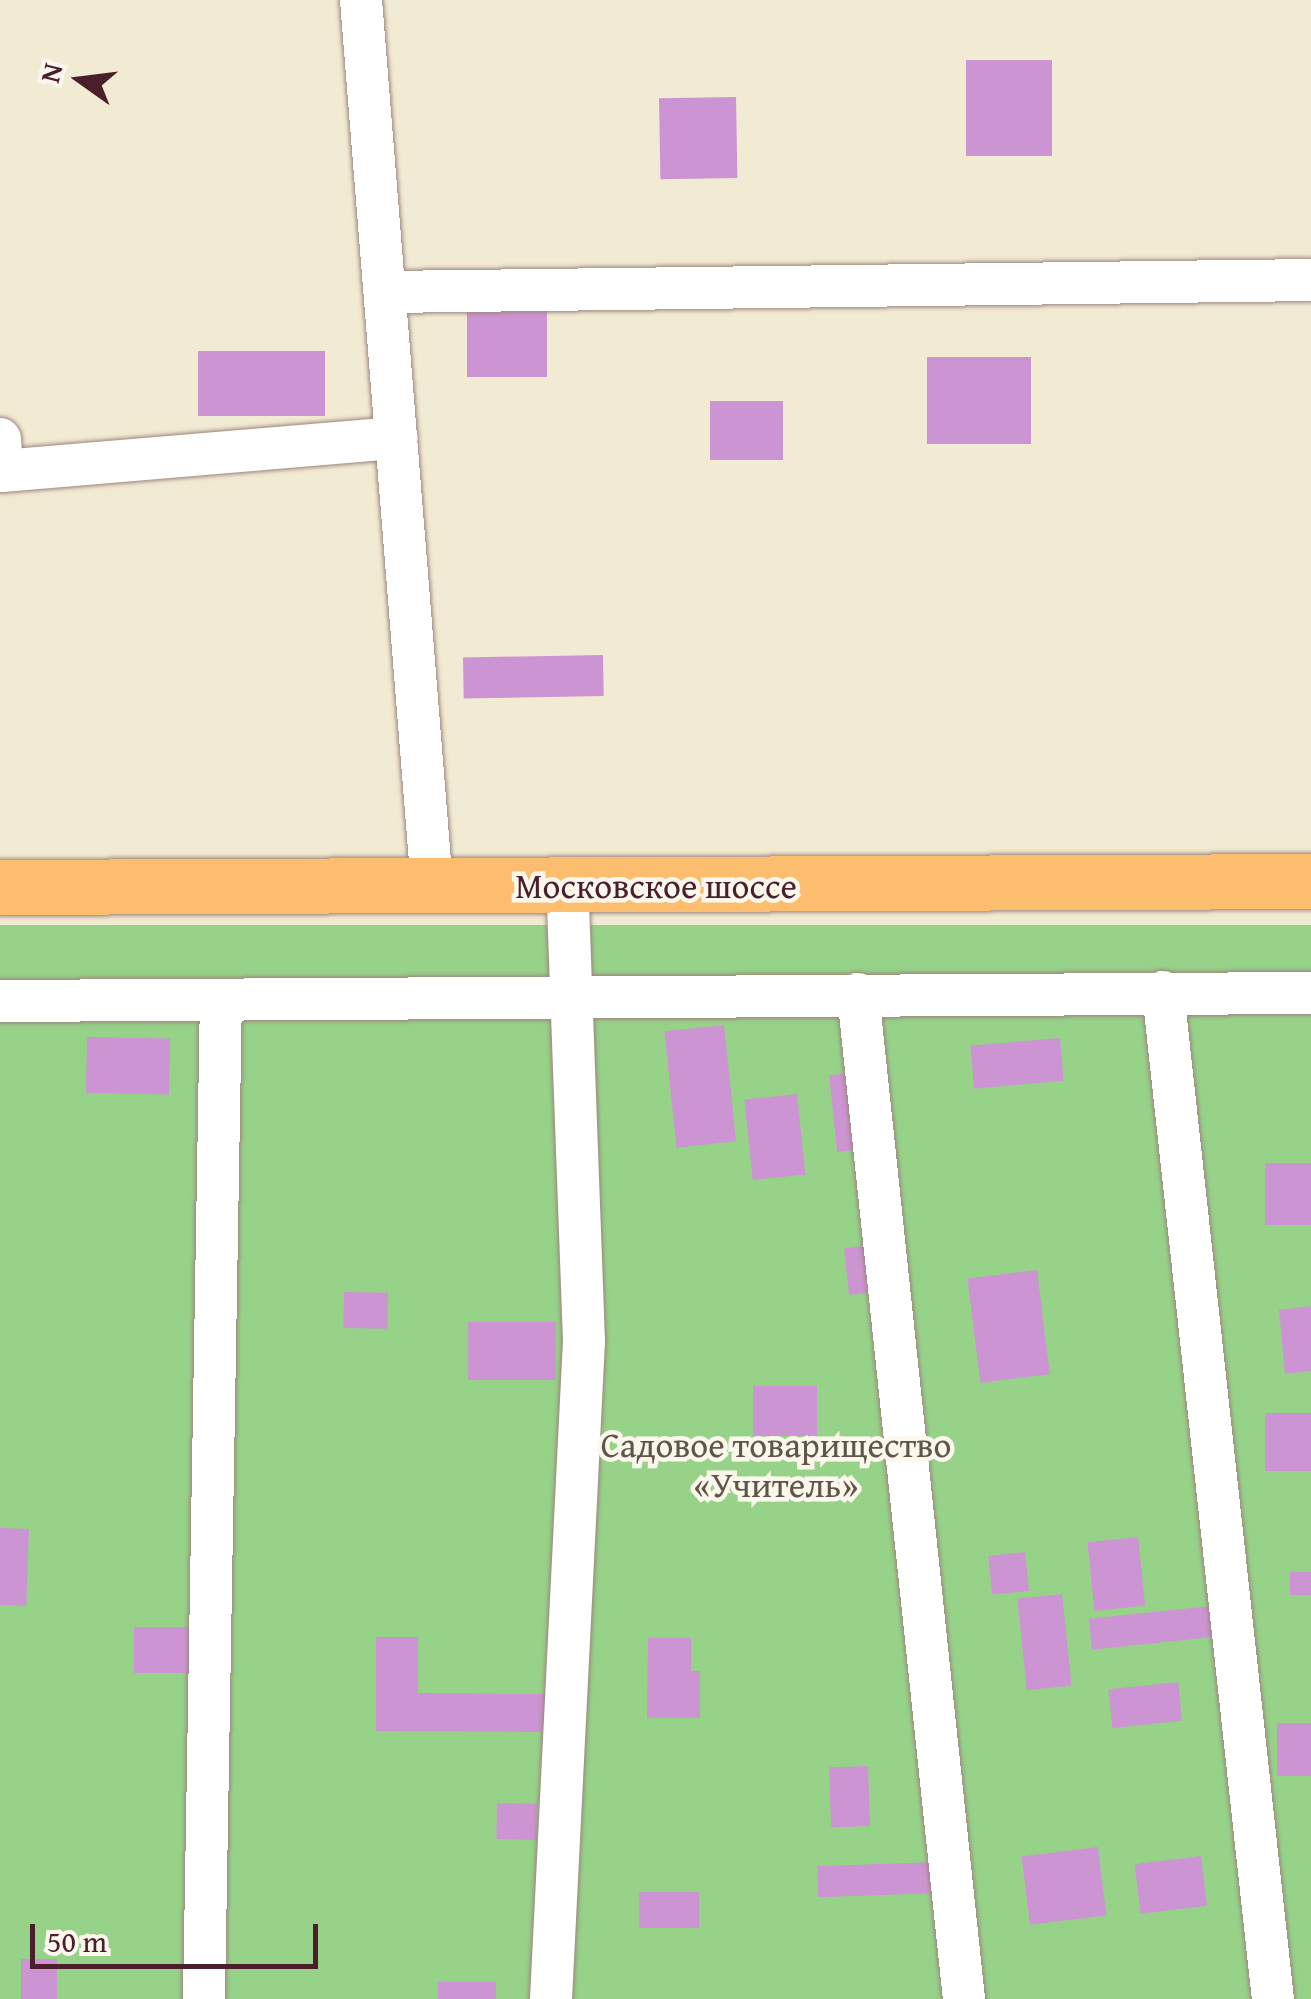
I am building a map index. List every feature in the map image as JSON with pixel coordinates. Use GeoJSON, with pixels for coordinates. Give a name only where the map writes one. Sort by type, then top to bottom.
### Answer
{"type":"FeatureCollection","features":[{"type":"Feature","properties":{"kind":"highway","name":"Московское шоссе"},"geometry":{"type":"LineString","coordinates":[[0,888],[567,888],[1311,880]]}},
{"type":"Feature","properties":{"kind":"street"},"geometry":{"type":"LineString","coordinates":[[361,0],[432,886]]}},
{"type":"Feature","properties":{"kind":"street"},"geometry":{"type":"LineString","coordinates":[[385,292],[1311,280]]}},
{"type":"Feature","properties":{"kind":"street"},"geometry":{"type":"LineString","coordinates":[[0,439],[2,471],[397,438]]}},
{"type":"Feature","properties":{"kind":"street"},"geometry":{"type":"LineString","coordinates":[[551,1999],[584,1341],[567,888]]}},
{"type":"Feature","properties":{"kind":"street"},"geometry":{"type":"LineString","coordinates":[[1163,992],[1273,1999]]}},
{"type":"Feature","properties":{"kind":"street"},"geometry":{"type":"LineString","coordinates":[[0,1001],[1311,993]]}},
{"type":"Feature","properties":{"kind":"street"},"geometry":{"type":"LineString","coordinates":[[858,994],[964,1999]]}},
{"type":"Feature","properties":{"kind":"street"},"geometry":{"type":"LineString","coordinates":[[204,1999],[221,1000]]}},
{"type":"Feature","properties":{"kind":"green space","name":"Садовое товарищество «Учитель»"},"geometry":{"type":"Polygon","coordinates":[[[0,925],[1311,925],[1311,1999],[0,1999],[0,925]]]}},
{"type":"Feature","properties":{"kind":"building"},"geometry":{"type":"Polygon","coordinates":[[[966,60],[1052,60],[1052,156],[966,156],[966,60]]]}},
{"type":"Feature","properties":{"kind":"building"},"geometry":{"type":"Polygon","coordinates":[[[736,97],[737,178],[660,179],[659,98],[736,97]]]}},
{"type":"Feature","properties":{"kind":"building"},"geometry":{"type":"Polygon","coordinates":[[[467,305],[547,305],[547,377],[467,377],[467,305]]]}},
{"type":"Feature","properties":{"kind":"building"},"geometry":{"type":"Polygon","coordinates":[[[198,351],[325,351],[325,416],[198,416],[198,351]]]}},
{"type":"Feature","properties":{"kind":"building"},"geometry":{"type":"Polygon","coordinates":[[[927,357],[1031,357],[1031,444],[927,444],[927,357]]]}},
{"type":"Feature","properties":{"kind":"building"},"geometry":{"type":"Polygon","coordinates":[[[710,401],[783,401],[783,460],[710,460],[710,401]]]}},
{"type":"Feature","properties":{"kind":"building"},"geometry":{"type":"Polygon","coordinates":[[[603,655],[604,696],[464,698],[463,657],[603,655]]]}},
{"type":"Feature","properties":{"kind":"building"},"geometry":{"type":"Polygon","coordinates":[[[724,1025],[736,1141],[677,1148],[664,1031],[724,1025]]]}},
{"type":"Feature","properties":{"kind":"building"},"geometry":{"type":"Polygon","coordinates":[[[87,1037],[170,1038],[169,1094],[86,1093],[87,1037]]]}},
{"type":"Feature","properties":{"kind":"building"},"geometry":{"type":"Polygon","coordinates":[[[1060,1038],[1064,1081],[974,1089],[970,1046],[1060,1038]]]}},
{"type":"Feature","properties":{"kind":"building"},"geometry":{"type":"Polygon","coordinates":[[[851,1073],[859,1150],[837,1152],[829,1075],[851,1073]]]}},
{"type":"Feature","properties":{"kind":"building"},"geometry":{"type":"Polygon","coordinates":[[[797,1094],[805,1175],[753,1180],[744,1100],[797,1094]]]}},
{"type":"Feature","properties":{"kind":"building"},"geometry":{"type":"Polygon","coordinates":[[[1265,1163],[1311,1163],[1311,1225],[1265,1225],[1265,1163]]]}},
{"type":"Feature","properties":{"kind":"building"},"geometry":{"type":"Polygon","coordinates":[[[864,1246],[869,1293],[849,1295],[844,1248],[864,1246]]]}},
{"type":"Feature","properties":{"kind":"building"},"geometry":{"type":"Polygon","coordinates":[[[1037,1270],[1050,1374],[980,1383],[968,1279],[1037,1270]]]}},
{"type":"Feature","properties":{"kind":"building"},"geometry":{"type":"Polygon","coordinates":[[[344,1292],[388,1293],[387,1329],[343,1328],[344,1292]]]}},
{"type":"Feature","properties":{"kind":"building"},"geometry":{"type":"Polygon","coordinates":[[[1311,1306],[1311,1371],[1285,1374],[1279,1310],[1311,1306]]]}},
{"type":"Feature","properties":{"kind":"building"},"geometry":{"type":"Polygon","coordinates":[[[468,1322],[556,1322],[556,1380],[468,1380],[468,1322]]]}},
{"type":"Feature","properties":{"kind":"building"},"geometry":{"type":"Polygon","coordinates":[[[753,1386],[817,1386],[817,1436],[753,1436],[753,1386]]]}},
{"type":"Feature","properties":{"kind":"building"},"geometry":{"type":"Polygon","coordinates":[[[1265,1413],[1311,1413],[1311,1471],[1265,1471],[1265,1413]]]}},
{"type":"Feature","properties":{"kind":"building"},"geometry":{"type":"Polygon","coordinates":[[[0,1528],[29,1529],[26,1606],[0,1605],[0,1528]]]}},
{"type":"Feature","properties":{"kind":"building"},"geometry":{"type":"Polygon","coordinates":[[[1138,1537],[1145,1606],[1094,1611],[1087,1542],[1138,1537]]]}},
{"type":"Feature","properties":{"kind":"building"},"geometry":{"type":"Polygon","coordinates":[[[1025,1552],[1029,1591],[992,1595],[988,1556],[1025,1552]]]}},
{"type":"Feature","properties":{"kind":"building"},"geometry":{"type":"Polygon","coordinates":[[[1290,1572],[1311,1572],[1311,1595],[1290,1595],[1290,1572]]]}},
{"type":"Feature","properties":{"kind":"building"},"geometry":{"type":"Polygon","coordinates":[[[1062,1594],[1072,1685],[1027,1690],[1017,1599],[1062,1594]]]}},
{"type":"Feature","properties":{"kind":"building"},"geometry":{"type":"Polygon","coordinates":[[[1211,1606],[1214,1637],[1092,1650],[1089,1619],[1211,1606]]]}},
{"type":"Feature","properties":{"kind":"building"},"geometry":{"type":"Polygon","coordinates":[[[134,1627],[191,1627],[191,1673],[134,1673],[134,1627]]]}},
{"type":"Feature","properties":{"kind":"building"},"geometry":{"type":"Polygon","coordinates":[[[376,1637],[418,1637],[418,1693],[545,1694],[545,1732],[376,1731],[376,1637]]]}},
{"type":"Feature","properties":{"kind":"building"},"geometry":{"type":"Polygon","coordinates":[[[648,1638],[691,1638],[691,1671],[700,1671],[700,1718],[647,1718],[648,1638]]]}},
{"type":"Feature","properties":{"kind":"building"},"geometry":{"type":"Polygon","coordinates":[[[1178,1682],[1182,1721],[1112,1728],[1108,1689],[1178,1682]]]}},
{"type":"Feature","properties":{"kind":"building"},"geometry":{"type":"Polygon","coordinates":[[[1277,1723],[1311,1723],[1311,1776],[1277,1776],[1277,1723]]]}},
{"type":"Feature","properties":{"kind":"building"},"geometry":{"type":"Polygon","coordinates":[[[868,1766],[870,1826],[831,1827],[829,1767],[868,1766]]]}},
{"type":"Feature","properties":{"kind":"building"},"geometry":{"type":"Polygon","coordinates":[[[497,1803],[537,1804],[536,1840],[496,1839],[497,1803]]]}},
{"type":"Feature","properties":{"kind":"building"},"geometry":{"type":"Polygon","coordinates":[[[1098,1847],[1106,1915],[1030,1925],[1022,1856],[1098,1847]]]}},
{"type":"Feature","properties":{"kind":"building"},"geometry":{"type":"Polygon","coordinates":[[[1201,1856],[1207,1906],[1141,1914],[1134,1864],[1201,1856]]]}},
{"type":"Feature","properties":{"kind":"building"},"geometry":{"type":"Polygon","coordinates":[[[938,1862],[939,1893],[818,1897],[817,1866],[938,1862]]]}},
{"type":"Feature","properties":{"kind":"building"},"geometry":{"type":"Polygon","coordinates":[[[639,1892],[699,1892],[699,1928],[639,1928],[639,1892]]]}},
{"type":"Feature","properties":{"kind":"building"},"geometry":{"type":"Polygon","coordinates":[[[21,1959],[57,1959],[57,1999],[21,1999],[21,1959]]]}},
{"type":"Feature","properties":{"kind":"building"},"geometry":{"type":"Polygon","coordinates":[[[438,1982],[496,1982],[496,1999],[438,1999],[438,1982]]]}}]}
